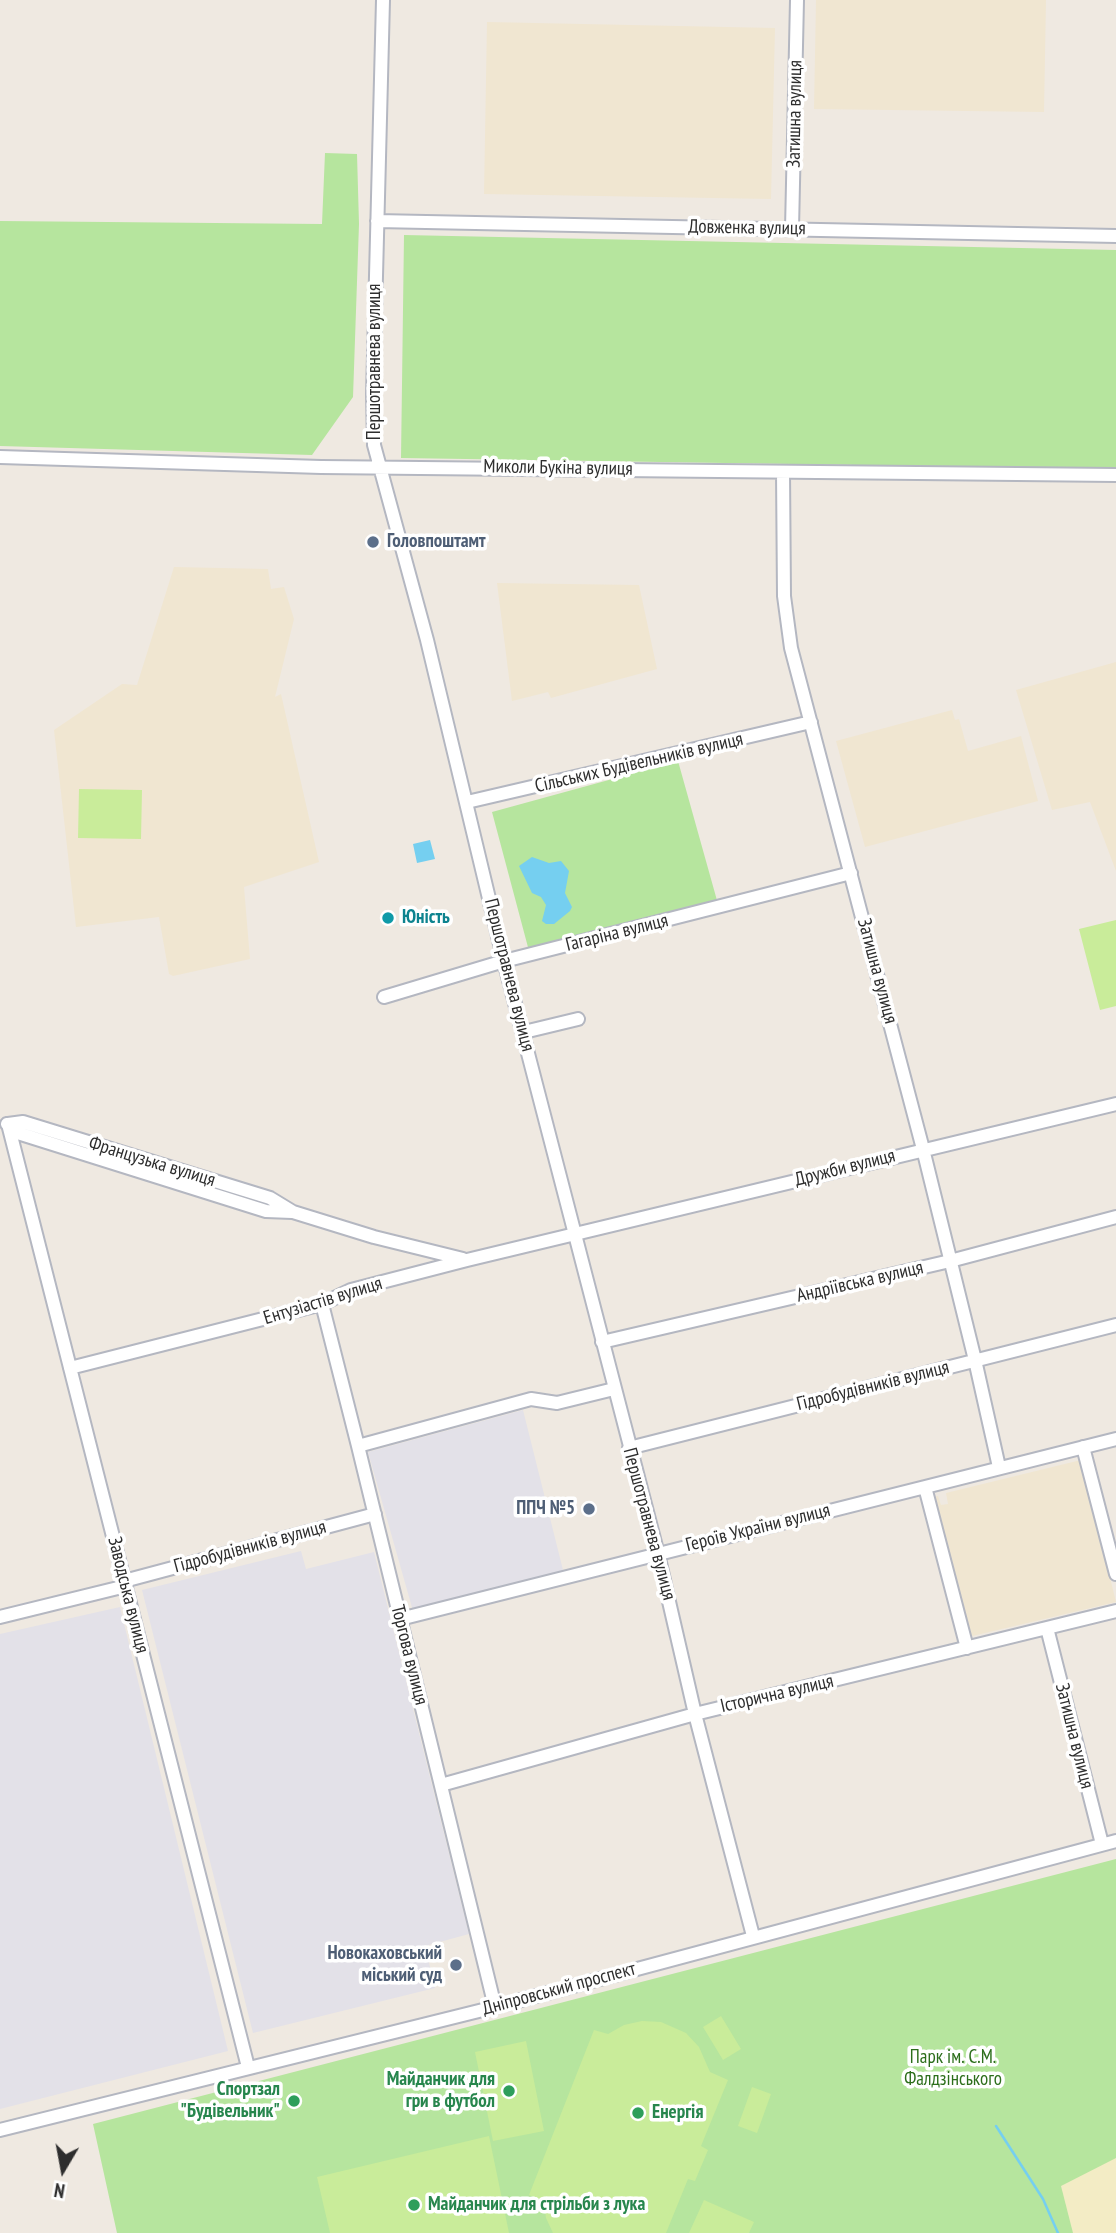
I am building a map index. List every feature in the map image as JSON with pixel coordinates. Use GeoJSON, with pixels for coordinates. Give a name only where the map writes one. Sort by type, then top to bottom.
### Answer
{"type":"FeatureCollection","features":[{"type":"Feature","properties":{"kind":"street","name":"Першотравнева вулиця"},"geometry":{"type":"LineString","coordinates":[[383,0],[372,433],[427,640],[504,961],[658,1554],[695,1714],[753,1936]]}},
{"type":"Feature","properties":{"kind":"street","name":"Затишна вулиця"},"geometry":{"type":"LineString","coordinates":[[792,229],[797,0]]}},
{"type":"Feature","properties":{"kind":"street","name":"Довженка вулиця"},"geometry":{"type":"LineString","coordinates":[[377,221],[1116,236]]}},
{"type":"Feature","properties":{"kind":"street","name":"Миколи Букіна вулиця"},"geometry":{"type":"LineString","coordinates":[[0,457],[379,467],[1116,475]]}},
{"type":"Feature","properties":{"kind":"street","name":"Затишна вулиця"},"geometry":{"type":"LineString","coordinates":[[783,472],[784,596],[791,648],[923,1149],[999,1467]]}},
{"type":"Feature","properties":{"kind":"street","name":"Сільських Будівельників вулиця"},"geometry":{"type":"LineString","coordinates":[[467,802],[811,722]]}},
{"type":"Feature","properties":{"kind":"street","name":"Гагаріна вулиця"},"geometry":{"type":"LineString","coordinates":[[384,997],[504,961],[851,873]]}},
{"type":"Feature","properties":{"kind":"street"},"geometry":{"type":"LineString","coordinates":[[524,1032],[578,1019]]}},
{"type":"Feature","properties":{"kind":"street","name":"Дружби вулиця"},"geometry":{"type":"LineString","coordinates":[[575,1235],[1116,1104]]}},
{"type":"Feature","properties":{"kind":"street","name":"Французька вулиця"},"geometry":{"type":"LineString","coordinates":[[4,1123],[23,1122],[270,1198],[293,1212],[374,1237],[467,1260]]}},
{"type":"Feature","properties":{"kind":"street","name":"Заводська вулиця"},"geometry":{"type":"LineString","coordinates":[[4,1123],[70,1368],[248,2067]]}},
{"type":"Feature","properties":{"kind":"street","name":"Андріївська вулиця"},"geometry":{"type":"LineString","coordinates":[[602,1342],[950,1261],[1116,1217]]}},
{"type":"Feature","properties":{"kind":"street","name":"Ентузіастів вулиця"},"geometry":{"type":"LineString","coordinates":[[70,1368],[322,1304],[351,1290],[575,1235]]}},
{"type":"Feature","properties":{"kind":"street","name":"Торгова вулиця"},"geometry":{"type":"LineString","coordinates":[[322,1304],[495,2007]]}},
{"type":"Feature","properties":{"kind":"street","name":"Гідробудівників вулиця"},"geometry":{"type":"LineString","coordinates":[[629,1448],[1116,1325]]}},
{"type":"Feature","properties":{"kind":"street"},"geometry":{"type":"LineString","coordinates":[[358,1446],[531,1399],[557,1403],[614,1389]]}},
{"type":"Feature","properties":{"kind":"street","name":"Героїв України вулиця"},"geometry":{"type":"LineString","coordinates":[[400,1619],[1116,1439]]}},
{"type":"Feature","properties":{"kind":"street"},"geometry":{"type":"LineString","coordinates":[[1083,1447],[1116,1574]]}},
{"type":"Feature","properties":{"kind":"street"},"geometry":{"type":"LineString","coordinates":[[925,1487],[967,1648]]}},
{"type":"Feature","properties":{"kind":"street","name":"Гідробудівників вулиця"},"geometry":{"type":"LineString","coordinates":[[0,1617],[375,1514]]}},
{"type":"Feature","properties":{"kind":"street","name":"Історична вулиця"},"geometry":{"type":"LineString","coordinates":[[441,1785],[695,1714],[1116,1611]]}},
{"type":"Feature","properties":{"kind":"street","name":"Затишна вулиця"},"geometry":{"type":"LineString","coordinates":[[1047,1628],[1102,1844]]}},
{"type":"Feature","properties":{"kind":"street","name":"Дніпровський проспект"},"geometry":{"type":"LineString","coordinates":[[0,2130],[495,2007],[1116,1841]]}},
{"type":"Feature","properties":{"kind":"shaded area"},"geometry":{"type":"Polygon","coordinates":[[[816,0],[1046,0],[1044,112],[814,109],[816,0]]]}},
{"type":"Feature","properties":{"kind":"shaded area"},"geometry":{"type":"Polygon","coordinates":[[[487,22],[775,28],[771,199],[484,194],[487,22]]]}},
{"type":"Feature","properties":{"kind":"shaded area"},"geometry":{"type":"Polygon","coordinates":[[[174,567],[268,569],[271,589],[284,587],[294,619],[275,697],[281,694],[319,862],[244,887],[250,959],[173,976],[169,974],[159,917],[76,927],[54,730],[122,684],[137,685],[174,567]]]}},
{"type":"Feature","properties":{"kind":"shaded area"},"geometry":{"type":"Polygon","coordinates":[[[497,583],[639,585],[657,669],[551,698],[548,692],[512,701],[497,583]]]}},
{"type":"Feature","properties":{"kind":"shaded area"},"geometry":{"type":"Polygon","coordinates":[[[1116,662],[1116,871],[1090,802],[1052,810],[1016,690],[1116,662]]]}},
{"type":"Feature","properties":{"kind":"shaded area"},"geometry":{"type":"Polygon","coordinates":[[[952,710],[955,720],[959,719],[968,751],[1021,736],[1038,801],[865,847],[836,741],[952,710]]]}},
{"type":"Feature","properties":{"kind":"shaded area"},"geometry":{"type":"Polygon","coordinates":[[[523,1410],[564,1574],[413,1611],[368,1452],[523,1410]]]}},
{"type":"Feature","properties":{"kind":"shaded area"},"geometry":{"type":"Polygon","coordinates":[[[1081,1460],[1116,1602],[968,1637],[933,1497],[938,1496],[941,1505],[948,1504],[946,1493],[1081,1460]]]}},
{"type":"Feature","properties":{"kind":"shaded area"},"geometry":{"type":"Polygon","coordinates":[[[301,1551],[306,1569],[374,1552],[469,1934],[425,1946],[435,1988],[253,2033],[142,1590],[301,1551]]]}},
{"type":"Feature","properties":{"kind":"shaded area"},"geometry":{"type":"Polygon","coordinates":[[[120,1607],[228,2051],[0,2109],[0,1634],[120,1607]]]}},
{"type":"Feature","properties":{"kind":"green space"},"geometry":{"type":"Polygon","coordinates":[[[325,153],[357,154],[359,224],[353,397],[312,455],[0,446],[0,221],[322,224],[325,153]]]}},
{"type":"Feature","properties":{"kind":"green space"},"geometry":{"type":"Polygon","coordinates":[[[404,235],[1116,250],[1116,469],[401,458],[404,235]]]}},
{"type":"Feature","properties":{"kind":"green space"},"geometry":{"type":"Polygon","coordinates":[[[678,761],[718,904],[529,951],[492,812],[678,761]]]}},
{"type":"Feature","properties":{"kind":"green space"},"geometry":{"type":"Polygon","coordinates":[[[79,789],[142,790],[141,839],[78,838],[79,789]]]}},
{"type":"Feature","properties":{"kind":"green space"},"geometry":{"type":"Polygon","coordinates":[[[1116,920],[1116,1006],[1100,1010],[1079,929],[1116,920]]]}},
{"type":"Feature","properties":{"kind":"green space","name":"Парк ім. С.М. Фалдзінського"},"geometry":{"type":"Polygon","coordinates":[[[1116,1859],[1116,2233],[117,2233],[93,2124],[1116,1859]]]}},
{"type":"Feature","properties":{"kind":"green space"},"geometry":{"type":"Polygon","coordinates":[[[721,2016],[741,2049],[723,2060],[703,2027],[721,2016]]]}},
{"type":"Feature","properties":{"kind":"green space","name":"Енергія"},"geometry":{"type":"Polygon","coordinates":[[[642,2021],[661,2022],[686,2033],[699,2047],[710,2072],[728,2080],[701,2146],[708,2150],[695,2181],[688,2179],[666,2233],[553,2233],[546,2218],[544,2202],[529,2195],[594,2030],[608,2034],[624,2025],[642,2021]]]}},
{"type":"Feature","properties":{"kind":"green space","name":"Майданчик для гри в футбол"},"geometry":{"type":"Polygon","coordinates":[[[526,2041],[544,2131],[493,2141],[475,2052],[526,2041]]]}},
{"type":"Feature","properties":{"kind":"green space"},"geometry":{"type":"Polygon","coordinates":[[[752,2087],[771,2094],[757,2133],[738,2126],[752,2087]]]}},
{"type":"Feature","properties":{"kind":"green space","name":"Майданчик для стрільби з лука"},"geometry":{"type":"Polygon","coordinates":[[[489,2136],[509,2233],[330,2233],[317,2177],[489,2136]]]}},
{"type":"Feature","properties":{"kind":"green space"},"geometry":{"type":"Polygon","coordinates":[[[704,2200],[754,2222],[749,2233],[689,2233],[704,2200]]]}},
{"type":"Feature","properties":{"kind":"sand"},"geometry":{"type":"Polygon","coordinates":[[[1116,2158],[1116,2233],[1073,2233],[1061,2186],[1116,2158]]]}},
{"type":"Feature","properties":{"kind":"water"},"geometry":{"type":"Polygon","coordinates":[[[430,840],[435,859],[417,863],[413,844],[430,840]]]}},
{"type":"Feature","properties":{"kind":"water"},"geometry":{"type":"Polygon","coordinates":[[[532,857],[549,863],[561,861],[569,871],[565,893],[572,907],[554,924],[542,921],[546,905],[541,897],[532,893],[519,866],[532,857]]]}},
{"type":"Feature","properties":{"kind":"waterway"},"geometry":{"type":"LineString","coordinates":[[996,2126],[1043,2199],[1058,2233]]}},
{"type":"Feature","properties":{"kind":"place","name":"Головпоштамт"},"geometry":{"type":"Point","coordinates":[373,542]}},
{"type":"Feature","properties":{"kind":"place","name":"Юність"},"geometry":{"type":"Point","coordinates":[388,918]}},
{"type":"Feature","properties":{"kind":"place","name":"ППЧ №5"},"geometry":{"type":"Point","coordinates":[589,1509]}},
{"type":"Feature","properties":{"kind":"place","name":"Новокаховський міський суд"},"geometry":{"type":"Point","coordinates":[456,1965]}},
{"type":"Feature","properties":{"kind":"place","name":"Майданчик для гри в футбол"},"geometry":{"type":"Point","coordinates":[509,2091]}},
{"type":"Feature","properties":{"kind":"place","name":"Спортзал \"Будівельник\""},"geometry":{"type":"Point","coordinates":[294,2101]}},
{"type":"Feature","properties":{"kind":"place","name":"Енергія"},"geometry":{"type":"Point","coordinates":[638,2113]}},
{"type":"Feature","properties":{"kind":"place","name":"Майданчик для стрільби з лука"},"geometry":{"type":"Point","coordinates":[414,2205]}}]}
